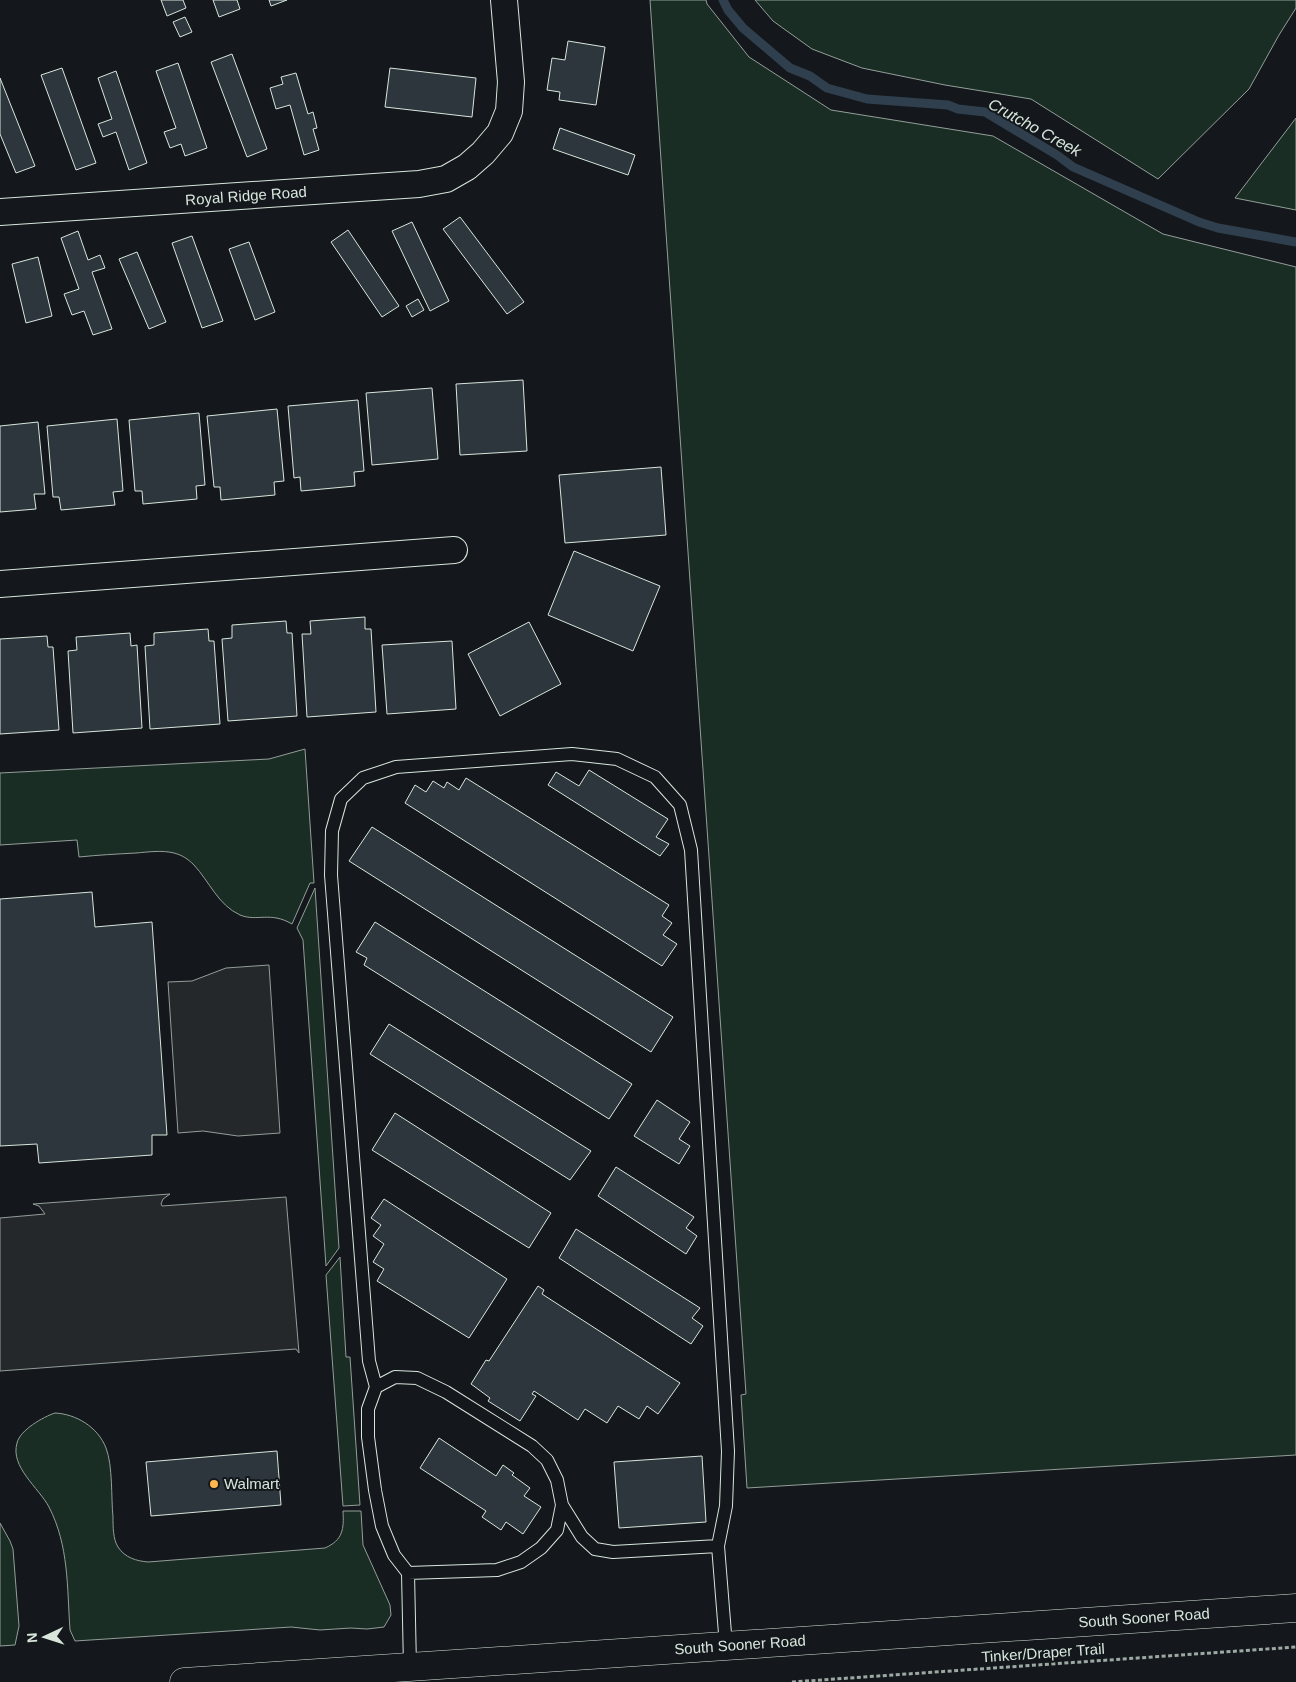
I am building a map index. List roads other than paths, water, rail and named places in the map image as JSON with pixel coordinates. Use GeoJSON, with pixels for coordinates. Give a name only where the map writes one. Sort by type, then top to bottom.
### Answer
{"type":"FeatureCollection","features":[{"type":"Feature","properties":{"kind":"main road","name":"South Sooner Road"},"geometry":{"type":"LineString","coordinates":[[184,1682],[1296,1608]]}},
{"type":"Feature","properties":{"kind":"street","name":"Royal Ridge Road"},"geometry":{"type":"LineString","coordinates":[[0,212],[419,184],[446,179],[467,167],[483,153],[500,133],[509,110],[511,82],[504,0]]}},
{"type":"Feature","properties":{"kind":"street"},"geometry":{"type":"LineString","coordinates":[[0,584],[454,550]]}},
{"type":"Feature","properties":{"kind":"lane"},"geometry":{"type":"LineString","coordinates":[[410,1667],[408,1574],[394,1555],[382,1526],[368,1437],[368,1409],[376,1387],[368,1351],[331,875],[332,831],[341,799],[363,778],[396,767],[572,754],[617,759],[655,777],[680,805],[691,850],[728,1450],[726,1506],[718,1546],[726,1646]]}},
{"type":"Feature","properties":{"kind":"lane"},"geometry":{"type":"LineString","coordinates":[[376,1387],[394,1377],[417,1378],[446,1392],[532,1446],[547,1460],[557,1480],[562,1505],[582,1536],[595,1549],[613,1552],[718,1546]]}},
{"type":"Feature","properties":{"kind":"lane"},"geometry":{"type":"LineString","coordinates":[[408,1574],[497,1570],[521,1562],[541,1548],[557,1530],[562,1505]]}},
{"type":"Feature","properties":{"kind":"waterway","name":"Crutcho Creek"},"geometry":{"type":"LineString","coordinates":[[723,0],[728,10],[743,28],[790,68],[810,76],[827,88],[867,99],[948,105],[958,109],[985,112],[1057,155],[1073,167],[1199,222],[1218,228],[1296,242]]}},
{"type":"Feature","properties":{"kind":"place","name":"Walmart"},"geometry":{"type":"Point","coordinates":[214,1484]}}]}
